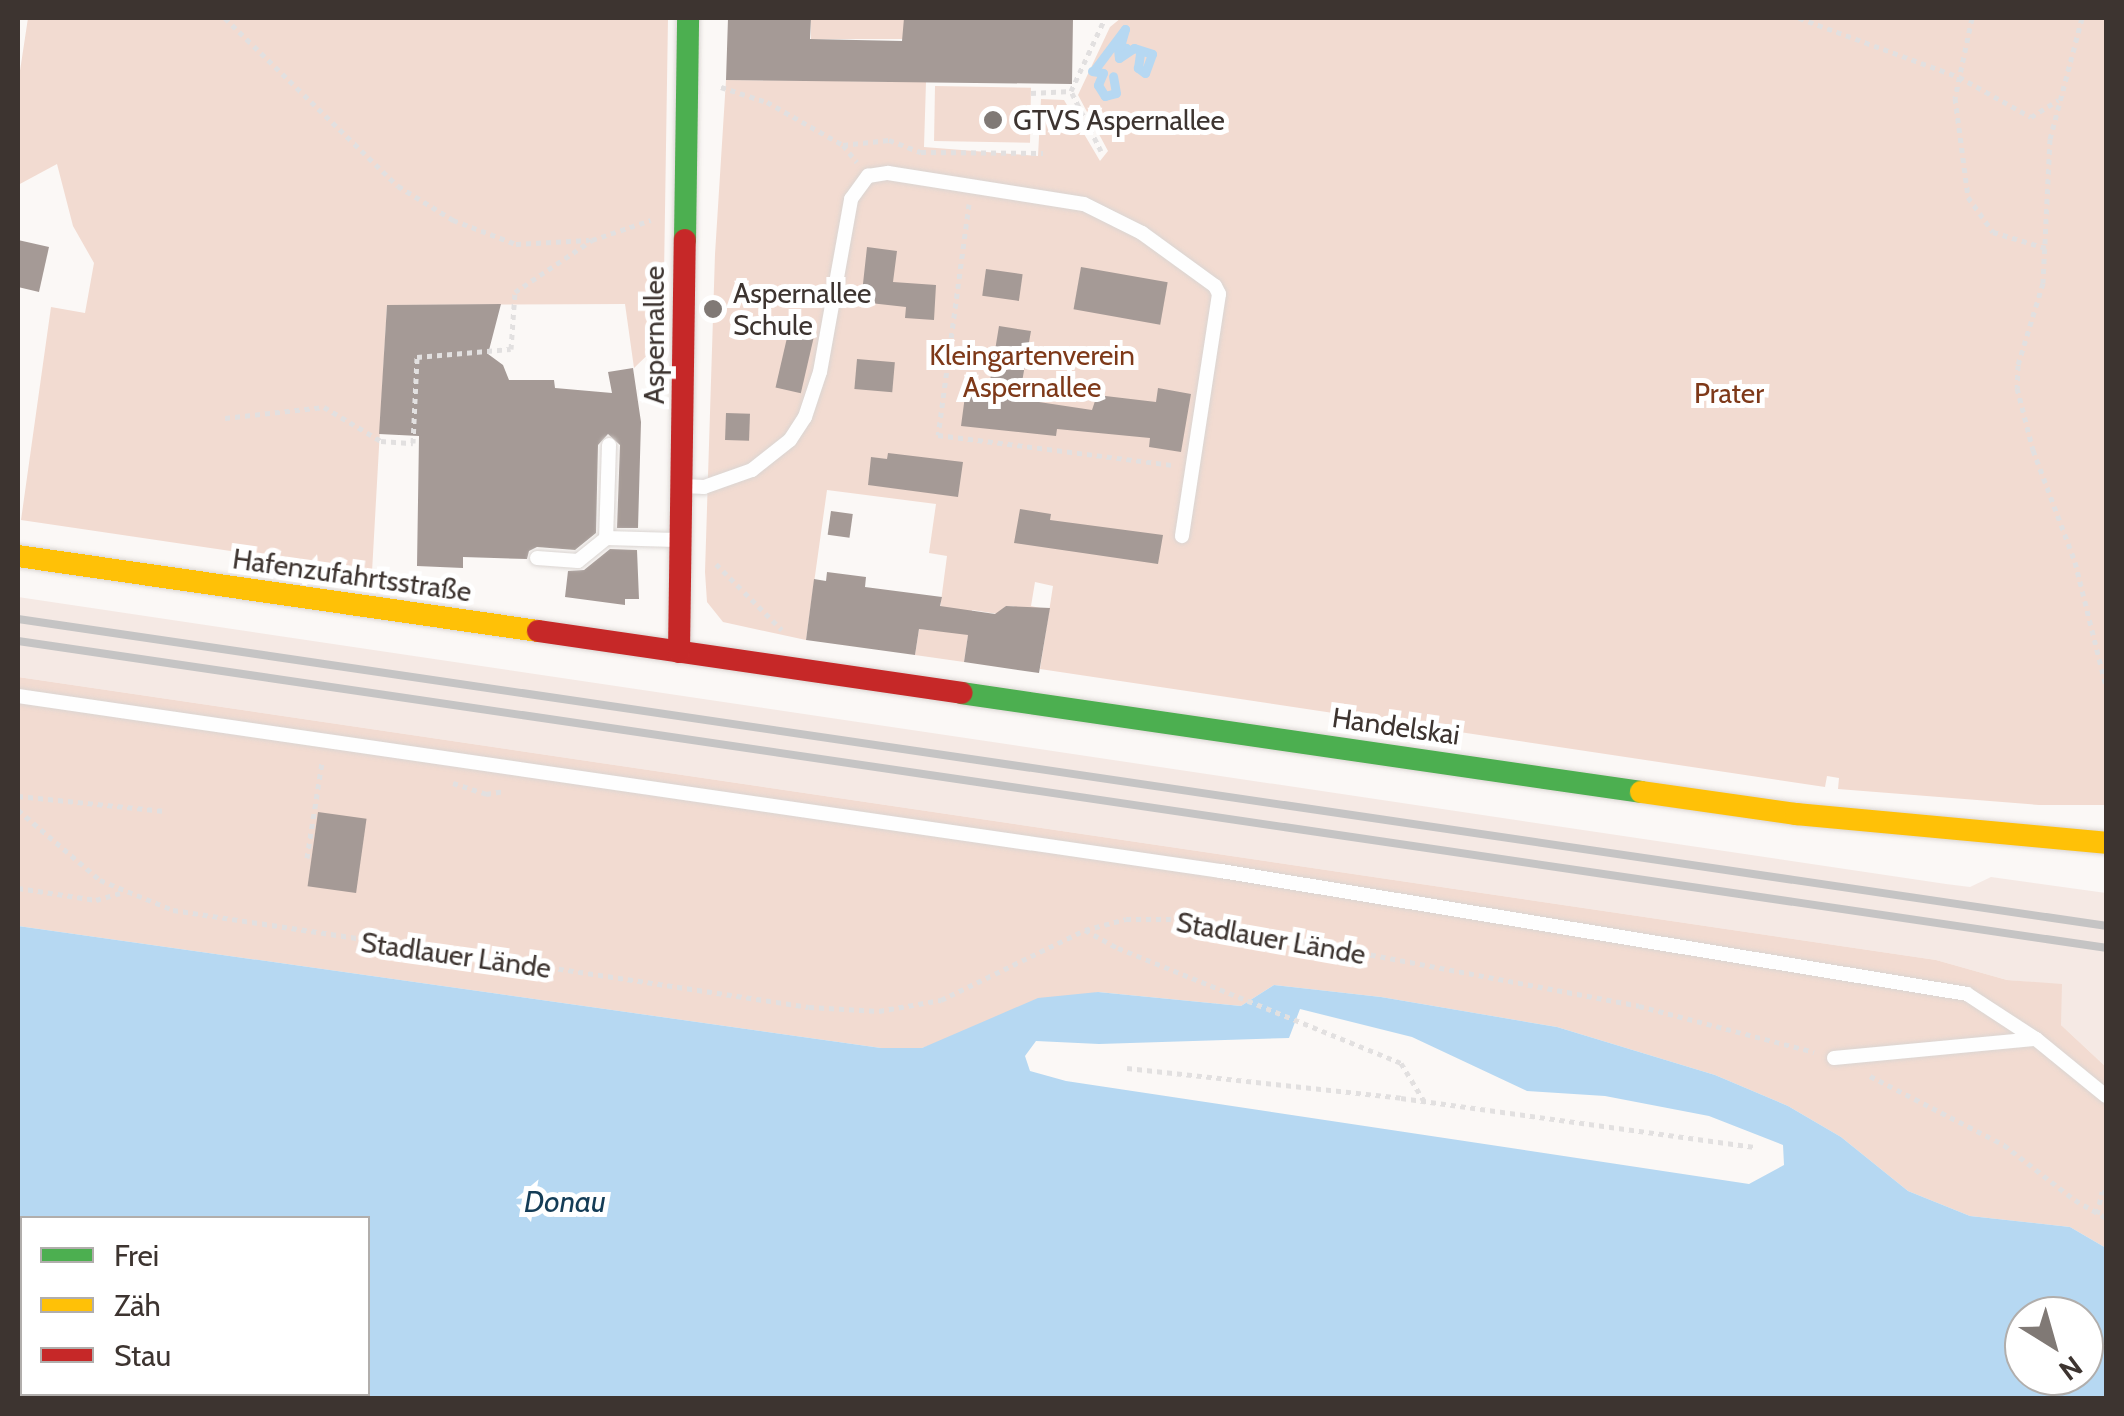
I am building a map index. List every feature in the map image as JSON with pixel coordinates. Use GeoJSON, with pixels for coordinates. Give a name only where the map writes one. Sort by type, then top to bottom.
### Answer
{"type":"FeatureCollection","features":[{"type":"Feature","properties":{"kind":"main road","name":"Aspernallee"},"geometry":{"type":"LineString","coordinates":[[678,652],[688,18]]}},
{"type":"Feature","properties":{"kind":"main road","name":"Hafenzufahrtsstraße"},"geometry":{"type":"LineString","coordinates":[[18,556],[678,652]]}},
{"type":"Feature","properties":{"kind":"main road","name":"Handelskai"},"geometry":{"type":"LineString","coordinates":[[678,652],[1796,814],[2106,843]]}},
{"type":"Feature","properties":{"kind":"lane"},"geometry":{"type":"LineString","coordinates":[[683,486],[704,488],[752,470],[790,440],[806,417],[820,372],[851,199],[868,176],[888,173],[1084,204],[1112,214],[1215,286],[1219,294],[1182,536]]}},
{"type":"Feature","properties":{"kind":"lane"},"geometry":{"type":"LineString","coordinates":[[606,538],[609,446]]}},
{"type":"Feature","properties":{"kind":"lane"},"geometry":{"type":"LineString","coordinates":[[538,558],[578,561],[606,538],[682,540]]}},
{"type":"Feature","properties":{"kind":"lane"},"geometry":{"type":"LineString","coordinates":[[18,696],[1221,871],[1966,994],[2036,1039],[2106,1096]]}},
{"type":"Feature","properties":{"kind":"lane"},"geometry":{"type":"LineString","coordinates":[[1834,1058],[2036,1039]]}},
{"type":"Feature","properties":{"kind":"path"},"geometry":{"type":"LineString","coordinates":[[226,18],[398,186],[453,220],[516,244],[592,240]]}},
{"type":"Feature","properties":{"kind":"path"},"geometry":{"type":"LineString","coordinates":[[1071,91],[1105,18]]}},
{"type":"Feature","properties":{"kind":"path"},"geometry":{"type":"LineString","coordinates":[[1799,18],[1958,77],[2031,116],[2058,100]]}},
{"type":"Feature","properties":{"kind":"path"},"geometry":{"type":"LineString","coordinates":[[1972,18],[1955,98],[1968,197],[1993,232],[2046,248]]}},
{"type":"Feature","properties":{"kind":"path"},"geometry":{"type":"LineString","coordinates":[[2082,18],[2050,139],[2046,248],[2038,309],[2018,365],[2016,388],[2033,450],[2075,562],[2106,686]]}},
{"type":"Feature","properties":{"kind":"path"},"geometry":{"type":"LineString","coordinates":[[725,88],[750,94],[843,145],[868,176]]}},
{"type":"Feature","properties":{"kind":"path"},"geometry":{"type":"LineString","coordinates":[[1031,94],[1071,91]]}},
{"type":"Feature","properties":{"kind":"path"},"geometry":{"type":"LineString","coordinates":[[1071,91],[1101,152]]}},
{"type":"Feature","properties":{"kind":"path"},"geometry":{"type":"LineString","coordinates":[[843,145],[889,140],[921,152],[1044,153]]}},
{"type":"Feature","properties":{"kind":"path"},"geometry":{"type":"LineString","coordinates":[[972,186],[938,436],[1192,468]]}},
{"type":"Feature","properties":{"kind":"path"},"geometry":{"type":"LineString","coordinates":[[225,418],[324,407],[381,441],[413,443],[417,357],[511,349],[515,292],[592,240],[650,220],[685,216]]}},
{"type":"Feature","properties":{"kind":"path"},"geometry":{"type":"LineString","coordinates":[[708,554],[734,586],[782,630],[787,642]]}},
{"type":"Feature","properties":{"kind":"path"},"geometry":{"type":"LineString","coordinates":[[308,858],[324,741]]}},
{"type":"Feature","properties":{"kind":"path"},"geometry":{"type":"LineString","coordinates":[[18,796],[164,811]]}},
{"type":"Feature","properties":{"kind":"path","name":"Stadlauer Lände"},"geometry":{"type":"LineString","coordinates":[[18,810],[100,880],[123,892],[218,920],[810,1007],[879,1011],[941,1000],[1085,930],[1126,919],[1184,919],[1639,1006],[1834,1058],[2004,1145],[2106,1218]]}},
{"type":"Feature","properties":{"kind":"path"},"geometry":{"type":"LineString","coordinates":[[18,888],[96,900],[123,892]]}},
{"type":"Feature","properties":{"kind":"path"},"geometry":{"type":"LineString","coordinates":[[1085,930],[1118,948],[1401,1063],[1424,1101]]}},
{"type":"Feature","properties":{"kind":"path"},"geometry":{"type":"LineString","coordinates":[[1127,1068],[1424,1101],[1755,1147]]}},
{"type":"Feature","properties":{"kind":"path"},"geometry":{"type":"LineString","coordinates":[[2097,1214],[2102,1192],[2106,1193]]}},
{"type":"Feature","properties":{"kind":"shaded area"},"geometry":{"type":"Polygon","coordinates":[[[18,597],[1946,884],[1970,887],[1991,877],[2106,893],[2106,1067],[2061,1025],[2061,985],[2007,980],[1936,960],[18,677],[18,597]]]}},
{"type":"Feature","properties":{"kind":"green space"},"geometry":{"type":"Polygon","coordinates":[[[28,18],[668,18],[663,340],[634,368],[625,304],[387,305],[372,572],[21,520],[51,307],[85,313],[94,263],[73,226],[57,164],[18,185],[18,84],[28,18]]]}},
{"type":"Feature","properties":{"kind":"green space"},"geometry":{"type":"Polygon","coordinates":[[[811,18],[904,18],[904,39],[811,39],[811,18]]]}},
{"type":"Feature","properties":{"kind":"green space","name":"Prater"},"geometry":{"type":"Polygon","coordinates":[[[1121,18],[2106,18],[2106,805],[2039,805],[1838,789],[1839,778],[1827,776],[1825,787],[1040,669],[1053,586],[1035,582],[1031,606],[1040,608],[1039,620],[1019,614],[1014,606],[1006,606],[998,614],[972,610],[964,662],[915,655],[919,629],[937,631],[947,556],[929,553],[936,504],[827,490],[806,640],[723,622],[707,602],[705,572],[715,254],[726,80],[926,82],[924,147],[1038,156],[1041,99],[1064,100],[1100,161],[1108,151],[1078,95],[1110,27],[1121,18]]]}},
{"type":"Feature","properties":{"kind":"green space"},"geometry":{"type":"Polygon","coordinates":[[[935,86],[1031,88],[1030,143],[934,141],[935,86]]]}},
{"type":"Feature","properties":{"kind":"green space"},"geometry":{"type":"Polygon","coordinates":[[[18,677],[1936,960],[2007,980],[2062,984],[2061,1025],[2106,1067],[2106,1248],[2070,1227],[1970,1216],[1908,1191],[1841,1137],[1788,1106],[1715,1075],[1557,1027],[1381,997],[1274,985],[1241,1006],[1098,992],[922,1048],[881,1048],[18,926],[18,677]]]}},
{"type":"Feature","properties":{"kind":"water","name":"Donau"},"geometry":{"type":"Polygon","coordinates":[[[18,926],[881,1048],[922,1048],[1038,998],[1098,992],[1241,1006],[1274,985],[1381,997],[1557,1027],[1715,1075],[1788,1106],[1841,1137],[1908,1191],[1970,1216],[2070,1227],[2106,1248],[2106,1398],[18,1398],[18,926]],[[1300,1009],[1289,1038],[1099,1044],[1036,1041],[1025,1056],[1030,1071],[1066,1081],[1749,1184],[1784,1165],[1783,1145],[1709,1116],[1605,1096],[1527,1091],[1412,1037],[1300,1009]]]}},
{"type":"Feature","properties":{"kind":"building"},"geometry":{"type":"Polygon","coordinates":[[[728,18],[811,18],[810,39],[902,41],[904,18],[1073,18],[1072,84],[726,80],[728,18]]]}},
{"type":"Feature","properties":{"kind":"building"},"geometry":{"type":"Polygon","coordinates":[[[18,240],[49,247],[39,292],[18,287],[18,240]]]}},
{"type":"Feature","properties":{"kind":"building"},"geometry":{"type":"Polygon","coordinates":[[[867,247],[897,251],[893,282],[936,285],[934,320],[905,318],[906,307],[861,302],[867,247]]]}},
{"type":"Feature","properties":{"kind":"building"},"geometry":{"type":"Polygon","coordinates":[[[1081,267],[1168,282],[1160,325],[1074,309],[1081,267]]]}},
{"type":"Feature","properties":{"kind":"building"},"geometry":{"type":"Polygon","coordinates":[[[986,269],[1023,274],[1019,301],[982,296],[986,269]]]}},
{"type":"Feature","properties":{"kind":"building"},"geometry":{"type":"Polygon","coordinates":[[[501,304],[488,354],[503,365],[509,380],[554,380],[555,388],[612,393],[608,372],[633,368],[641,422],[638,528],[617,528],[620,445],[608,434],[598,445],[596,533],[575,550],[537,547],[529,551],[527,559],[463,557],[463,568],[417,566],[419,436],[379,434],[387,305],[501,304]]]}},
{"type":"Feature","properties":{"kind":"building"},"geometry":{"type":"Polygon","coordinates":[[[999,326],[1031,331],[1019,399],[1092,410],[1097,395],[1156,402],[1158,388],[1191,394],[1181,452],[1149,447],[1150,438],[1057,429],[1056,436],[961,426],[965,396],[987,399],[999,326]]]}},
{"type":"Feature","properties":{"kind":"building"},"geometry":{"type":"Polygon","coordinates":[[[789,329],[814,335],[801,393],[776,387],[789,329]]]}},
{"type":"Feature","properties":{"kind":"building"},"geometry":{"type":"Polygon","coordinates":[[[857,359],[895,362],[892,392],[854,389],[857,359]]]}},
{"type":"Feature","properties":{"kind":"building"},"geometry":{"type":"Polygon","coordinates":[[[726,413],[750,414],[749,441],[725,440],[726,413]]]}},
{"type":"Feature","properties":{"kind":"building"},"geometry":{"type":"Polygon","coordinates":[[[888,453],[963,462],[958,497],[868,485],[871,457],[887,459],[888,453]]]}},
{"type":"Feature","properties":{"kind":"building"},"geometry":{"type":"Polygon","coordinates":[[[1020,509],[1051,514],[1050,520],[1163,535],[1158,564],[1014,543],[1020,509]]]}},
{"type":"Feature","properties":{"kind":"building"},"geometry":{"type":"Polygon","coordinates":[[[831,511],[853,514],[849,538],[828,535],[831,511]]]}},
{"type":"Feature","properties":{"kind":"building"},"geometry":{"type":"Polygon","coordinates":[[[610,549],[637,550],[639,599],[625,599],[625,605],[565,597],[568,571],[584,570],[610,549]]]}},
{"type":"Feature","properties":{"kind":"building"},"geometry":{"type":"Polygon","coordinates":[[[827,572],[866,577],[865,587],[942,597],[940,606],[995,614],[1006,606],[1050,608],[1039,673],[964,662],[968,635],[919,629],[915,655],[806,640],[814,579],[826,581],[827,572]]]}},
{"type":"Feature","properties":{"kind":"building"},"geometry":{"type":"Polygon","coordinates":[[[318,812],[367,819],[356,893],[308,886],[318,812]]]}},
{"type":"Feature","properties":{"kind":"waterway"},"geometry":{"type":"LineString","coordinates":[[1095,69],[1125,29],[1120,46]]}},
{"type":"Feature","properties":{"kind":"waterway"},"geometry":{"type":"LineString","coordinates":[[1119,51],[1123,53],[1126,48],[1118,49],[1119,58],[1134,48],[1152,54],[1145,73],[1138,68],[1140,53]]}},
{"type":"Feature","properties":{"kind":"waterway"},"geometry":{"type":"LineString","coordinates":[[1092,71],[1103,73],[1098,85],[1105,96],[1116,93],[1113,76]]}},
{"type":"Feature","properties":{"kind":"railway"},"geometry":{"type":"LineString","coordinates":[[18,619],[2106,926]]}},
{"type":"Feature","properties":{"kind":"railway"},"geometry":{"type":"LineString","coordinates":[[18,641],[2106,948]]}},
{"type":"Feature","properties":{"kind":"traffic: fast"},"geometry":{"type":"LineString","coordinates":[[685,240],[688,18]]}},
{"type":"Feature","properties":{"kind":"traffic: fast"},"geometry":{"type":"LineString","coordinates":[[961,693],[1641,792]]}},
{"type":"Feature","properties":{"kind":"traffic: slow"},"geometry":{"type":"LineString","coordinates":[[18,556],[538,631]]}},
{"type":"Feature","properties":{"kind":"traffic: slow"},"geometry":{"type":"LineString","coordinates":[[1641,792],[1796,814],[2106,843]]}},
{"type":"Feature","properties":{"kind":"traffic: jam"},"geometry":{"type":"LineString","coordinates":[[679,652],[685,240]]}},
{"type":"Feature","properties":{"kind":"traffic: jam"},"geometry":{"type":"LineString","coordinates":[[538,631],[961,693]]}},
{"type":"Feature","properties":{"kind":"place","name":"GTVS Aspernallee"},"geometry":{"type":"Point","coordinates":[993,120]}},
{"type":"Feature","properties":{"kind":"place","name":"Aspernallee Schule"},"geometry":{"type":"Point","coordinates":[713,309]}},
{"type":"Feature","properties":{"kind":"park label","name":"Kleingartenverein Aspernallee"},"geometry":{"type":"Point","coordinates":[1032,371]}}]}
